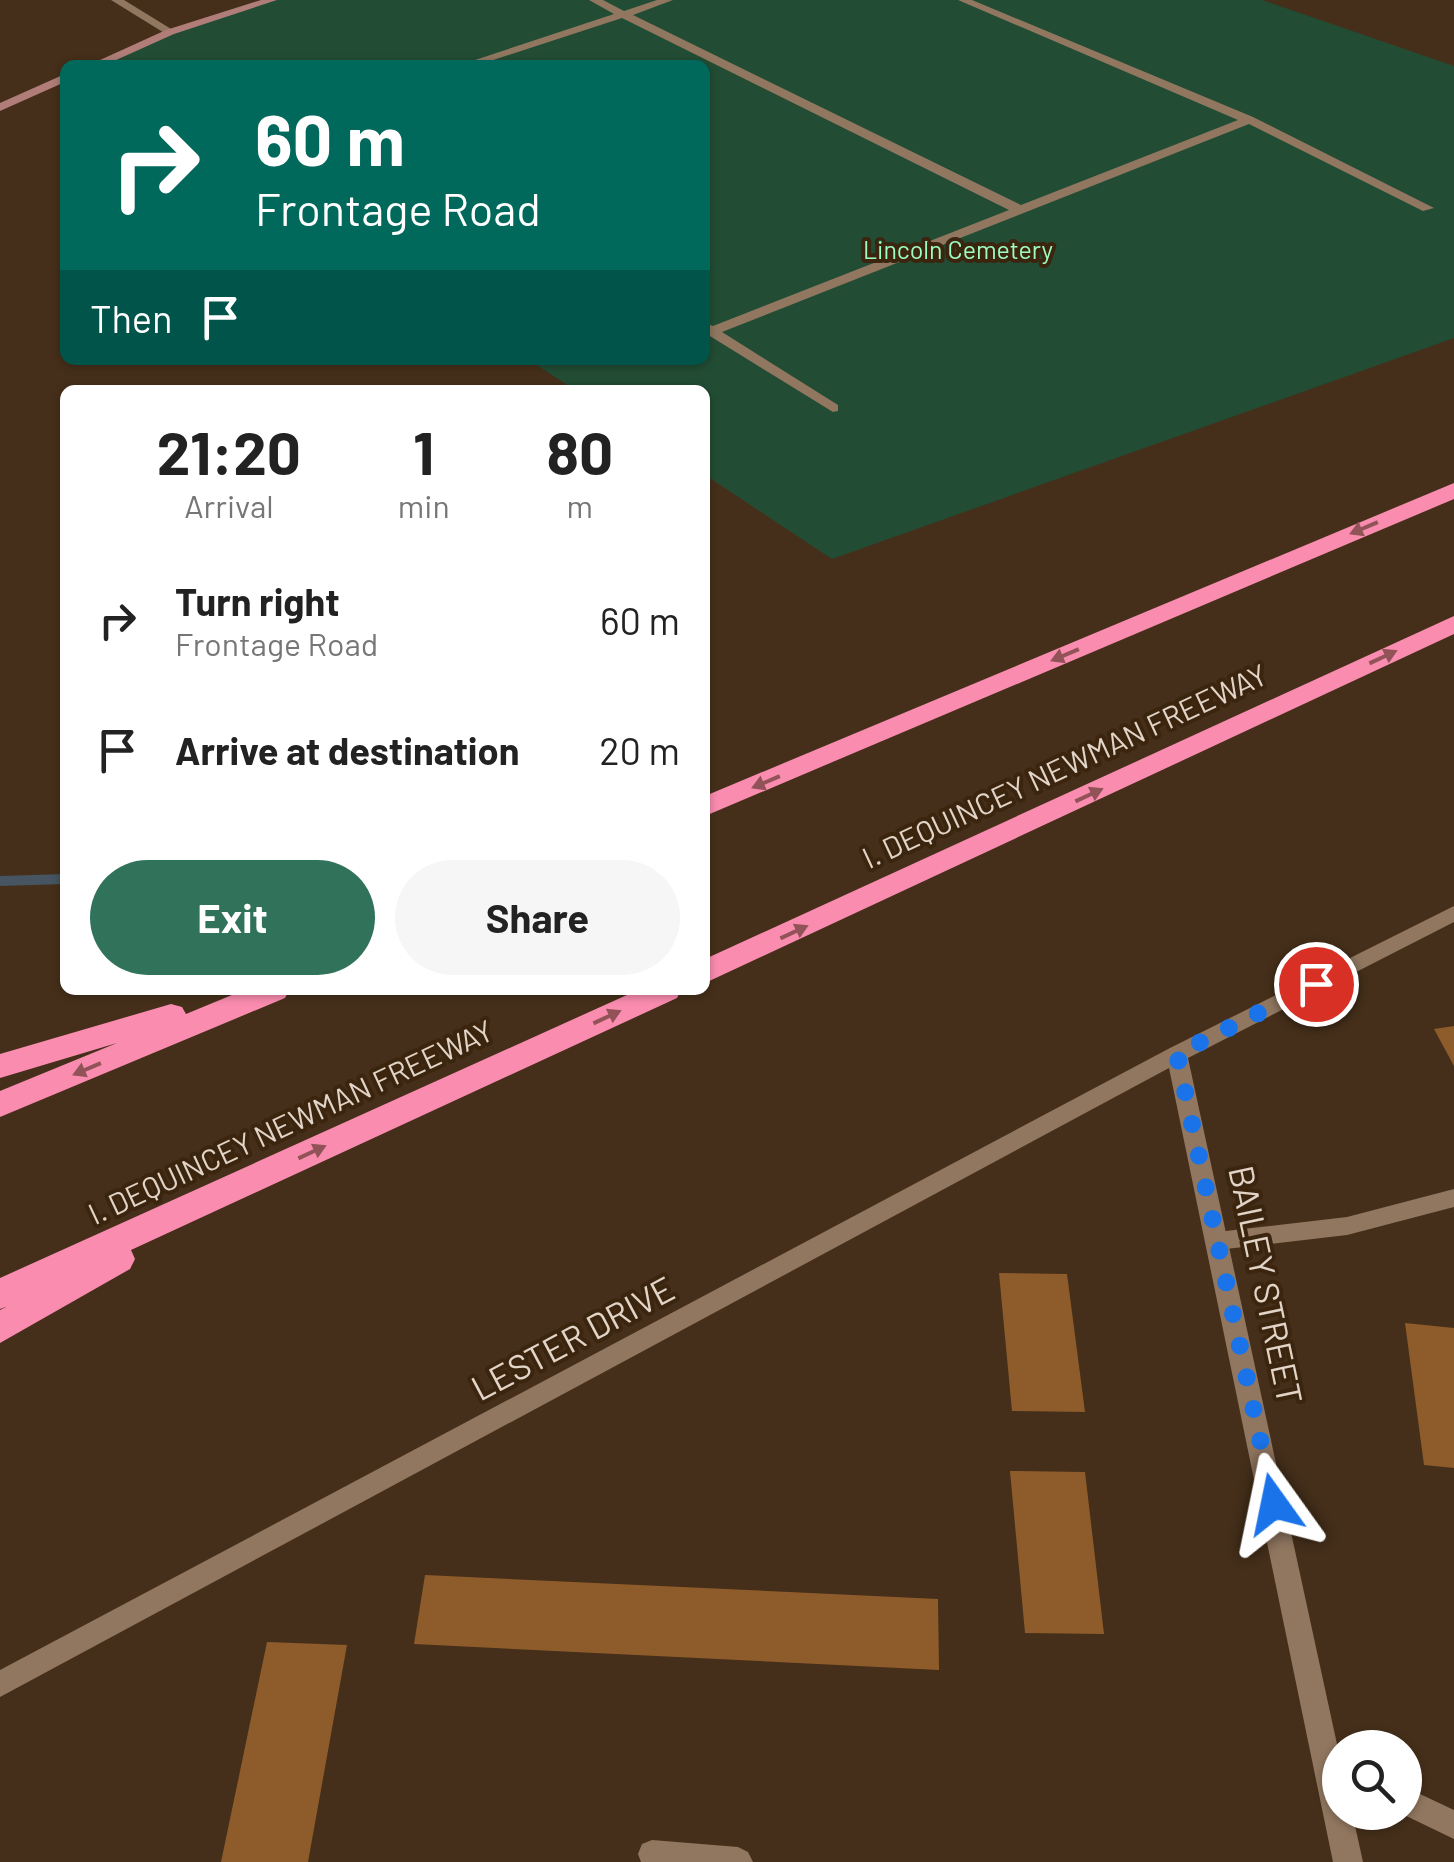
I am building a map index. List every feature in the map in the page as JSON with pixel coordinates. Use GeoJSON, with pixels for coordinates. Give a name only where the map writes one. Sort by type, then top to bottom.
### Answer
{"type":"FeatureCollection","features":[{"type":"Feature","properties":{"kind":"highway"},"geometry":{"type":"LineString","coordinates":[[710,806],[1454,490]]}},
{"type":"Feature","properties":{"kind":"highway","name":"I. DEQUINCEY NEWMAN FREEWAY"},"geometry":{"type":"LineString","coordinates":[[710,970],[1454,624]]}},
{"type":"Feature","properties":{"kind":"highway"},"geometry":{"type":"LineString","coordinates":[[0,1066],[239,995]]}},
{"type":"Feature","properties":{"kind":"highway"},"geometry":{"type":"LineString","coordinates":[[0,1106],[262,995]]}},
{"type":"Feature","properties":{"kind":"highway","name":"I. DEQUINCEY NEWMAN FREEWAY"},"geometry":{"type":"LineString","coordinates":[[0,1294],[655,995]]}},
{"type":"Feature","properties":{"kind":"highway"},"geometry":{"type":"LineString","coordinates":[[0,1328],[255,1178]]}},
{"type":"Feature","properties":{"kind":"main road"},"geometry":{"type":"LineString","coordinates":[[106,60],[170,32],[272,0]]}},
{"type":"Feature","properties":{"kind":"main road"},"geometry":{"type":"LineString","coordinates":[[0,107],[60,80]]}},
{"type":"Feature","properties":{"kind":"street"},"geometry":{"type":"LineString","coordinates":[[116,0],[170,32]]}},
{"type":"Feature","properties":{"kind":"street"},"geometry":{"type":"LineString","coordinates":[[594,0],[1016,208]]}},
{"type":"Feature","properties":{"kind":"street"},"geometry":{"type":"LineString","coordinates":[[481,60],[668,0]]}},
{"type":"Feature","properties":{"kind":"street"},"geometry":{"type":"LineString","coordinates":[[963,0],[1250,120],[1428,208]]}},
{"type":"Feature","properties":{"kind":"street"},"geometry":{"type":"LineString","coordinates":[[710,328],[1250,120]]}},
{"type":"Feature","properties":{"kind":"street"},"geometry":{"type":"LineString","coordinates":[[710,330],[833,408]]}},
{"type":"Feature","properties":{"kind":"street","name":"LESTER DRIVE"},"geometry":{"type":"LineString","coordinates":[[0,1684],[1177,1054],[1454,913]]}},
{"type":"Feature","properties":{"kind":"street","name":"BAILEY STREET"},"geometry":{"type":"LineString","coordinates":[[1177,1054],[1327,1730]]}},
{"type":"Feature","properties":{"kind":"street"},"geometry":{"type":"LineString","coordinates":[[1218,1241],[1347,1226],[1454,1198]]}},
{"type":"Feature","properties":{"kind":"street"},"geometry":{"type":"LineString","coordinates":[[1422,1809],[1454,1824]]}},
{"type":"Feature","properties":{"kind":"street","name":"BAILEY STREET"},"geometry":{"type":"LineString","coordinates":[[1344,1830],[1348,1862]]}},
{"type":"Feature","properties":{"kind":"street"},"geometry":{"type":"LineString","coordinates":[[652,1854],[738,1862]]}},
{"type":"Feature","properties":{"kind":"green space","name":"Lincoln Cemetery"},"geometry":{"type":"Polygon","coordinates":[[[272,0],[1262,0],[1454,66],[1454,338],[832,559],[710,478],[710,385],[567,385],[537,365],[710,365],[710,60],[106,60],[170,32],[272,0]]]}},
{"type":"Feature","properties":{"kind":"building"},"geometry":{"type":"Polygon","coordinates":[[[1454,1026],[1454,1066],[1434,1029],[1454,1026]]]}},
{"type":"Feature","properties":{"kind":"building"},"geometry":{"type":"Polygon","coordinates":[[[999,1273],[1067,1274],[1085,1412],[1012,1411],[999,1273]]]}},
{"type":"Feature","properties":{"kind":"building"},"geometry":{"type":"Polygon","coordinates":[[[1405,1323],[1454,1328],[1454,1468],[1424,1465],[1405,1323]]]}},
{"type":"Feature","properties":{"kind":"building"},"geometry":{"type":"Polygon","coordinates":[[[1010,1471],[1085,1472],[1104,1634],[1025,1633],[1010,1471]]]}},
{"type":"Feature","properties":{"kind":"building"},"geometry":{"type":"Polygon","coordinates":[[[425,1575],[938,1599],[939,1670],[414,1644],[425,1575]]]}},
{"type":"Feature","properties":{"kind":"building"},"geometry":{"type":"Polygon","coordinates":[[[267,1642],[347,1645],[308,1862],[221,1862],[267,1642]]]}},
{"type":"Feature","properties":{"kind":"waterway"},"geometry":{"type":"LineString","coordinates":[[0,881],[60,879]]}},
{"type":"Feature","properties":{"kind":"route"},"geometry":{"type":"LineString","coordinates":[[1274,1504],[1177,1054],[1316,984]]}}]}
